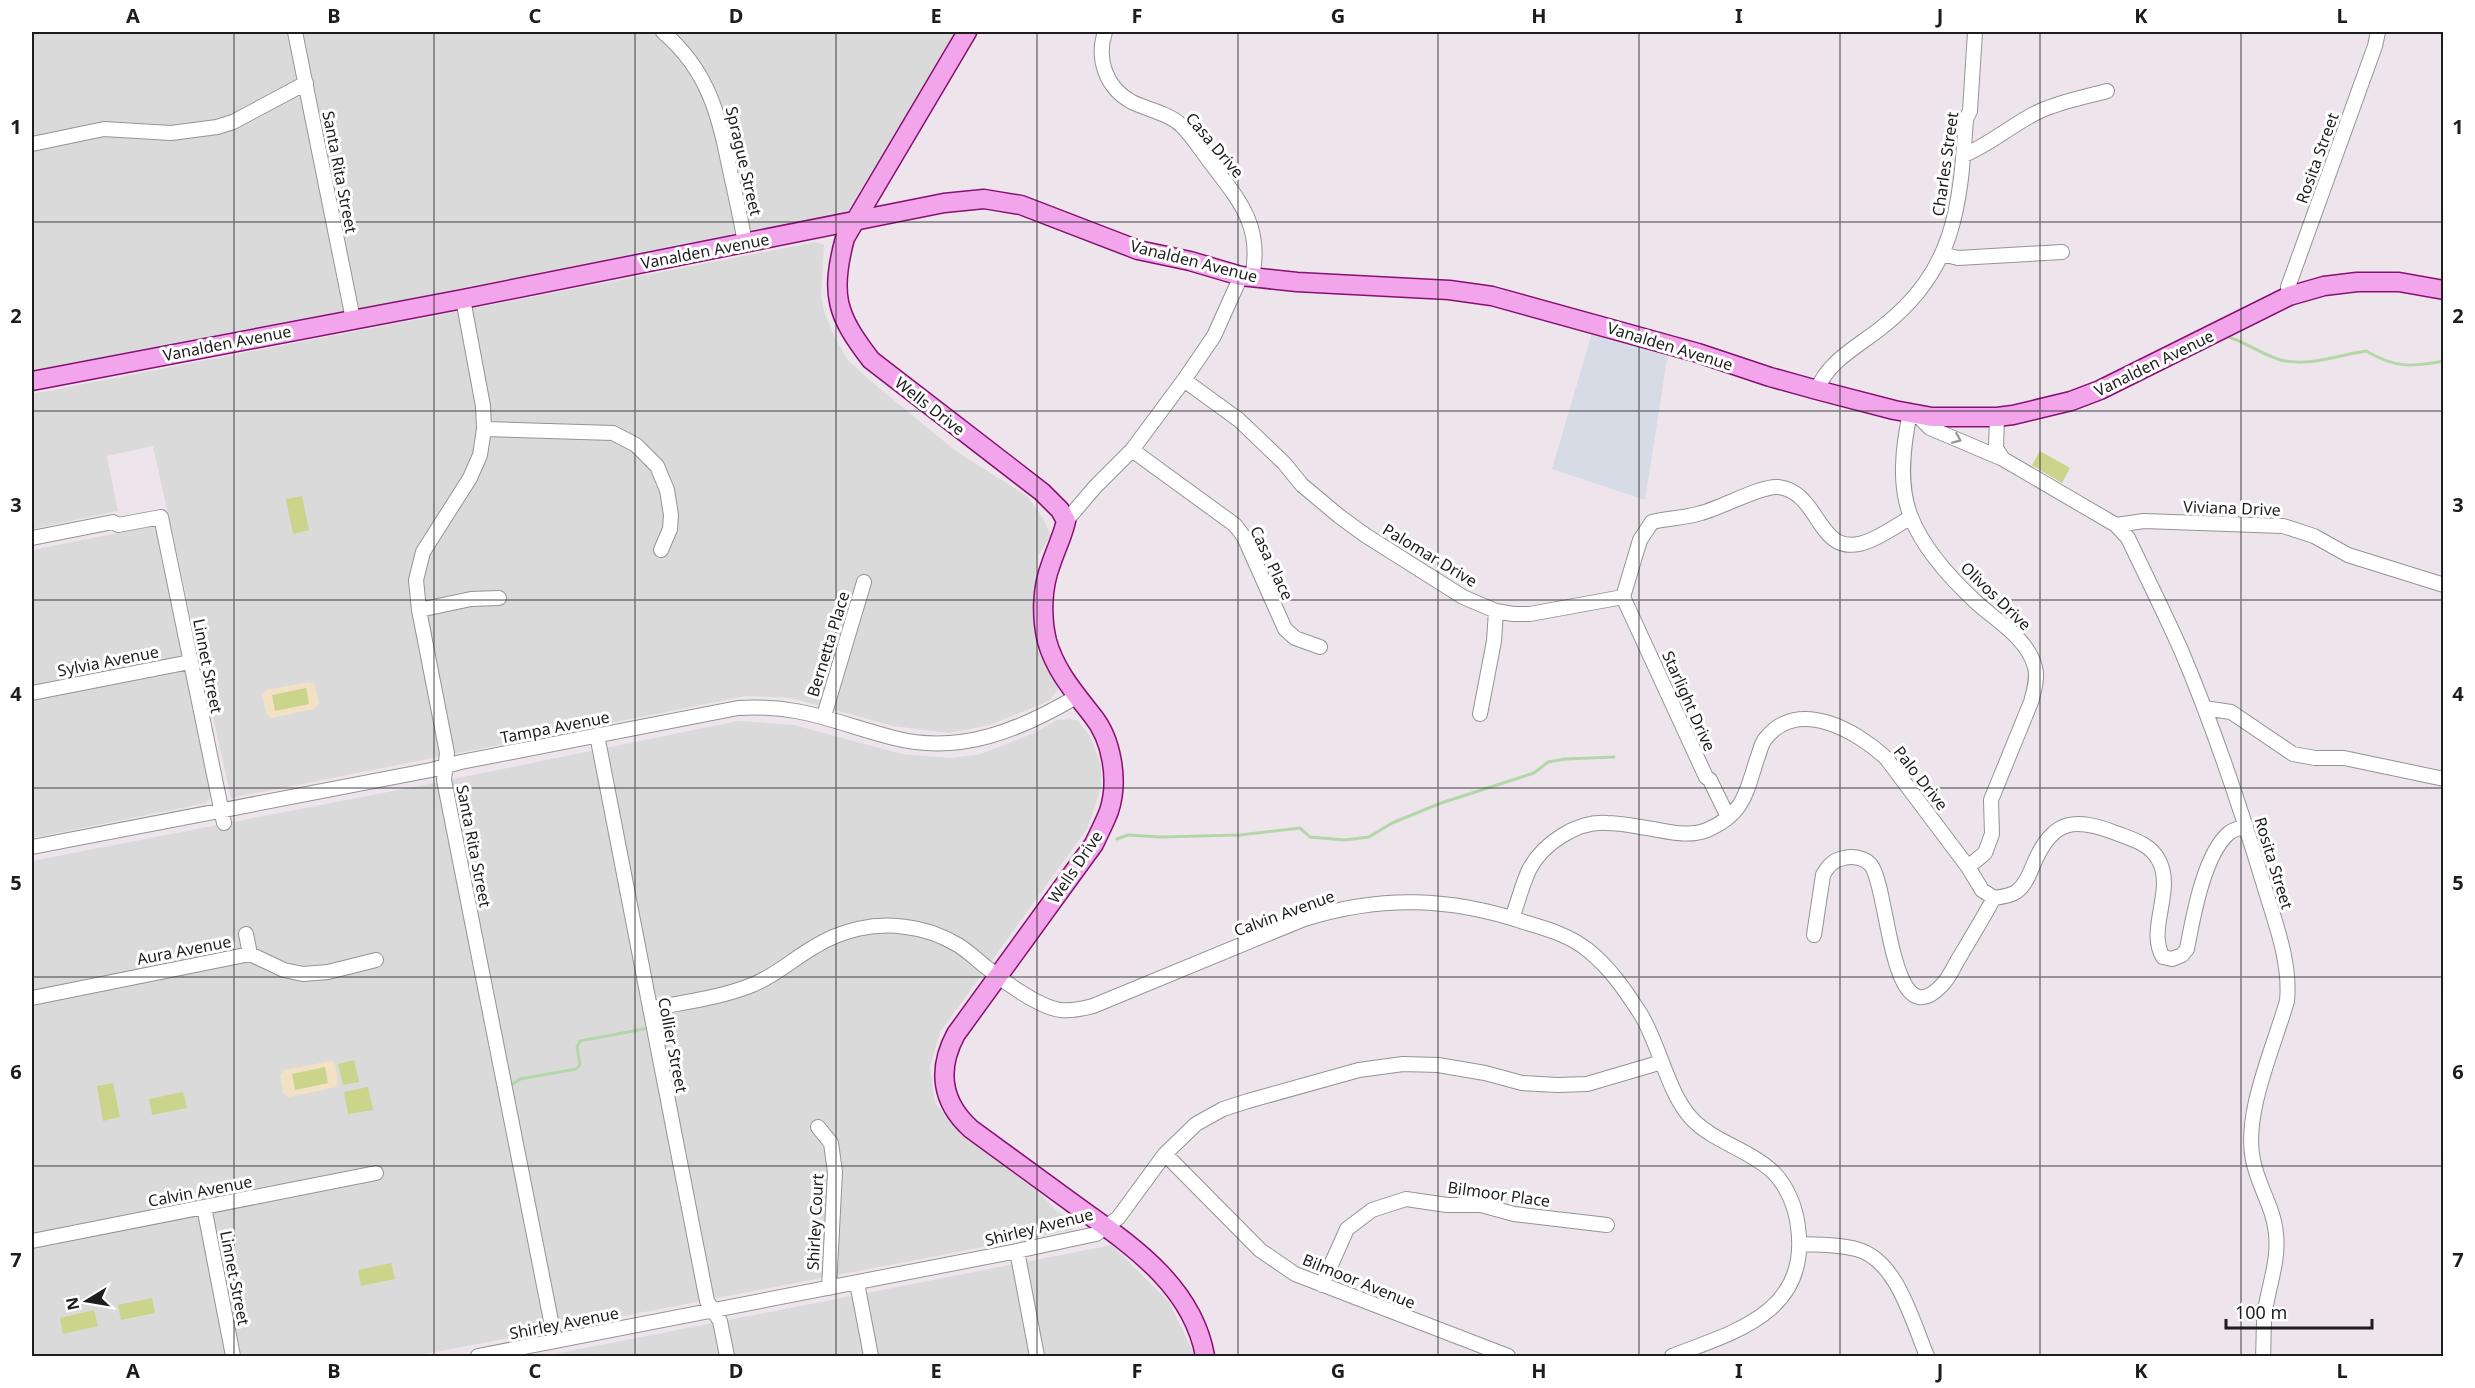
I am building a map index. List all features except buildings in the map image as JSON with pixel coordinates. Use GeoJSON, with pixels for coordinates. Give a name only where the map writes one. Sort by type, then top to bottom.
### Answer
{"type":"FeatureCollection","features":[{"type":"Feature","properties":{"kind":"main road","name":"Wells Drive"},"geometry":{"type":"LineString","coordinates":[[967,32],[852,222],[838,264],[837,288],[841,312],[850,333],[871,360],[1042,492],[1066,520],[1049,567],[1044,589],[1043,613],[1047,640],[1055,663],[1076,697],[1094,717],[1105,737],[1111,757],[1114,790],[1109,811],[1094,844],[950,1045],[944,1065],[944,1080],[950,1102],[960,1119],[971,1129],[1137,1250],[1163,1275],[1190,1313],[1204,1356]]}},
{"type":"Feature","properties":{"kind":"main road","name":"Vanalden Avenue"},"geometry":{"type":"LineString","coordinates":[[32,381],[463,299],[944,203],[984,199],[1021,205],[1138,250],[1246,276],[1419,288],[1492,296],[1698,352],[1770,377],[1817,390],[1913,413],[1961,418],[1997,417],[2036,411],[2100,390],[2289,297],[2324,286],[2357,282],[2399,282],[2444,290]]}},
{"type":"Feature","properties":{"kind":"street","name":"Santa Rita Street"},"geometry":{"type":"LineString","coordinates":[[296,32],[353,319]]}},
{"type":"Feature","properties":{"kind":"street","name":"Sprague Street"},"geometry":{"type":"LineString","coordinates":[[663,32],[682,48],[705,83],[718,115],[745,243]]}},
{"type":"Feature","properties":{"kind":"street","name":"Casa Drive"},"geometry":{"type":"LineString","coordinates":[[1066,520],[1132,450],[1184,380],[1214,336],[1246,276],[1256,247],[1254,234],[1240,202],[1181,125],[1132,102],[1118,92],[1108,80],[1102,61],[1105,32]]}},
{"type":"Feature","properties":{"kind":"street","name":"Charles Street"},"geometry":{"type":"LineString","coordinates":[[1817,390],[1822,375],[1831,365],[1883,327],[1903,308],[1932,272],[1950,236],[1957,211],[1966,119],[1970,111],[1975,32]]}},
{"type":"Feature","properties":{"kind":"street","name":"Rosita Street"},"geometry":{"type":"LineString","coordinates":[[2289,297],[2288,287],[2375,46],[2378,32]]}},
{"type":"Feature","properties":{"kind":"street"},"geometry":{"type":"LineString","coordinates":[[32,144],[104,129],[171,133],[217,127],[233,122],[306,84]]}},
{"type":"Feature","properties":{"kind":"street"},"geometry":{"type":"LineString","coordinates":[[1964,155],[1977,150],[2040,111],[2056,104],[2108,91]]}},
{"type":"Feature","properties":{"kind":"street"},"geometry":{"type":"LineString","coordinates":[[1942,254],[1958,258],[2062,252]]}},
{"type":"Feature","properties":{"kind":"street","name":"Santa Rita Street"},"geometry":{"type":"LineString","coordinates":[[463,299],[483,406],[484,429],[480,455],[470,478],[423,552],[416,580],[419,610],[447,753],[444,780],[555,1341]]}},
{"type":"Feature","properties":{"kind":"street","name":"Palomar Drive"},"geometry":{"type":"LineString","coordinates":[[1184,380],[1239,420],[1284,463],[1302,485],[1339,516],[1463,597],[1496,612],[1530,614],[1623,597]]}},
{"type":"Feature","properties":{"kind":"street","name":"Rosita Street"},"geometry":{"type":"LineString","coordinates":[[1913,413],[1930,428],[2003,459],[2116,525],[2128,538],[2180,649],[2204,708],[2267,890],[2289,984],[2287,1001],[2255,1105],[2250,1135],[2253,1161],[2272,1211],[2276,1234],[2276,1258],[2265,1313],[2263,1356]]}},
{"type":"Feature","properties":{"kind":"street","name":"Olivos Drive"},"geometry":{"type":"LineString","coordinates":[[1913,413],[1904,454],[1904,494],[1911,517],[1937,561],[1978,603],[2015,635],[2026,648],[2035,668],[2035,689],[2031,702],[1991,800],[1992,834],[1985,853],[1968,867]]}},
{"type":"Feature","properties":{"kind":"street"},"geometry":{"type":"LineString","coordinates":[[1997,417],[1996,448],[2003,459]]}},
{"type":"Feature","properties":{"kind":"street"},"geometry":{"type":"LineString","coordinates":[[484,429],[613,433],[636,445],[657,466],[667,490],[671,515],[670,529],[661,550]]}},
{"type":"Feature","properties":{"kind":"street","name":"Casa Place"},"geometry":{"type":"LineString","coordinates":[[1132,450],[1235,525],[1244,537],[1285,629],[1295,638],[1320,647]]}},
{"type":"Feature","properties":{"kind":"street"},"geometry":{"type":"LineString","coordinates":[[1623,597],[1640,540],[1652,522],[1700,514],[1743,498],[1766,486],[1789,489],[1798,493],[1807,502],[1822,528],[1838,543],[1853,544],[1870,541],[1911,517]]}},
{"type":"Feature","properties":{"kind":"street","name":"Linnet Street"},"geometry":{"type":"LineString","coordinates":[[32,538],[113,522],[118,525],[161,517],[223,816]]}},
{"type":"Feature","properties":{"kind":"street","name":"Viviana Drive"},"geometry":{"type":"LineString","coordinates":[[2116,525],[2144,521],[2283,526],[2314,536],[2348,555],[2444,585]]}},
{"type":"Feature","properties":{"kind":"street","name":"Bernetta Place"},"geometry":{"type":"LineString","coordinates":[[824,716],[864,582]]}},
{"type":"Feature","properties":{"kind":"street"},"geometry":{"type":"LineString","coordinates":[[419,610],[471,599],[498,597]]}},
{"type":"Feature","properties":{"kind":"street","name":"Starlight Drive"},"geometry":{"type":"LineString","coordinates":[[1623,597],[1701,767],[1728,817]]}},
{"type":"Feature","properties":{"kind":"street"},"geometry":{"type":"LineString","coordinates":[[1480,714],[1494,641],[1496,612]]}},
{"type":"Feature","properties":{"kind":"street","name":"Sylvia Avenue"},"geometry":{"type":"LineString","coordinates":[[32,693],[190,662]]}},
{"type":"Feature","properties":{"kind":"street","name":"Tampa Avenue"},"geometry":{"type":"LineString","coordinates":[[32,847],[223,816],[597,735],[738,708],[774,707],[824,716],[894,738],[915,742],[961,742],[1013,730],[1076,697]]}},
{"type":"Feature","properties":{"kind":"street"},"geometry":{"type":"LineString","coordinates":[[2204,708],[2231,712],[2293,754],[2315,758],[2344,758],[2444,779]]}},
{"type":"Feature","properties":{"kind":"street","name":"Palo Drive"},"geometry":{"type":"LineString","coordinates":[[1512,918],[1530,869],[1547,846],[1572,830],[1604,822],[1691,833],[1706,830],[1728,817],[1744,801],[1764,739],[1775,728],[1792,720],[1818,719],[1839,727],[1872,745],[1886,758],[1968,867],[1982,890],[1994,898]]}},
{"type":"Feature","properties":{"kind":"street","name":"Collier Street"},"geometry":{"type":"LineString","coordinates":[[597,735],[707,1301],[720,1321],[727,1356]]}},
{"type":"Feature","properties":{"kind":"street"},"geometry":{"type":"LineString","coordinates":[[1814,936],[1823,875],[1828,867],[1844,858],[1853,857],[1864,860],[1875,871],[1890,942],[1905,989],[1924,998],[1932,995],[1944,983],[1994,898],[2016,892],[2026,882],[2040,850],[2051,835],[2074,824],[2091,824],[2145,844],[2158,859],[2164,878],[2157,939],[2158,949],[2163,957],[2172,960],[2182,955],[2187,949],[2198,894],[2212,859],[2227,834],[2246,826]]}},
{"type":"Feature","properties":{"kind":"street","name":"Calvin Avenue"},"geometry":{"type":"LineString","coordinates":[[650,1009],[732,992],[755,984],[790,964],[815,946],[843,933],[872,926],[905,926],[937,934],[960,946],[998,976],[1042,1004],[1059,1010],[1079,1010],[1304,920],[1338,909],[1372,903],[1413,901],[1457,904],[1555,932],[1587,949],[1615,975],[1642,1016],[1681,1103],[1692,1119],[1707,1132],[1746,1152],[1773,1172],[1788,1192],[1797,1216],[1801,1244]]}},
{"type":"Feature","properties":{"kind":"street"},"geometry":{"type":"LineString","coordinates":[[246,934],[250,954]]}},
{"type":"Feature","properties":{"kind":"street","name":"Aura Avenue"},"geometry":{"type":"LineString","coordinates":[[32,998],[250,954],[284,970],[303,974],[328,972],[376,960]]}},
{"type":"Feature","properties":{"kind":"street","name":"Shirley Avenue"},"geometry":{"type":"LineString","coordinates":[[478,1356],[1096,1234],[1118,1218],[1165,1154],[1196,1124],[1223,1109],[1359,1070],[1403,1064],[1438,1065],[1485,1073],[1522,1083],[1557,1085],[1587,1084],[1662,1062]]}},
{"type":"Feature","properties":{"kind":"street","name":"Shirley Court"},"geometry":{"type":"LineString","coordinates":[[818,1127],[831,1143],[835,1172],[829,1288]]}},
{"type":"Feature","properties":{"kind":"street","name":"Bilmoor Avenue"},"geometry":{"type":"LineString","coordinates":[[1165,1154],[1260,1250],[1295,1274],[1508,1356]]}},
{"type":"Feature","properties":{"kind":"street","name":"Calvin Avenue"},"geometry":{"type":"LineString","coordinates":[[32,1241],[376,1173]]}},
{"type":"Feature","properties":{"kind":"street","name":"Bilmoor Place"},"geometry":{"type":"LineString","coordinates":[[1322,1285],[1347,1229],[1372,1210],[1406,1199],[1481,1205],[1515,1214],[1607,1225]]}},
{"type":"Feature","properties":{"kind":"street","name":"Linnet Street"},"geometry":{"type":"LineString","coordinates":[[204,1207],[233,1356]]}},
{"type":"Feature","properties":{"kind":"street"},"geometry":{"type":"LineString","coordinates":[[1672,1356],[1741,1329],[1758,1320],[1773,1307],[1786,1290],[1794,1272],[1801,1244],[1840,1245],[1858,1249],[1876,1257],[1894,1279],[1927,1356]]}},
{"type":"Feature","properties":{"kind":"street"},"geometry":{"type":"LineString","coordinates":[[1017,1251],[1037,1356]]}},
{"type":"Feature","properties":{"kind":"street"},"geometry":{"type":"LineString","coordinates":[[857,1283],[871,1356]]}},
{"type":"Feature","properties":{"kind":"shaded area"},"geometry":{"type":"Polygon","coordinates":[[[32,32],[957,32],[848,210],[841,214],[32,373],[32,32]]]}},
{"type":"Feature","properties":{"kind":"shaded area"},"geometry":{"type":"Polygon","coordinates":[[[816,242],[824,245],[821,295],[824,311],[847,359],[957,452],[1027,496],[1043,518],[1051,536],[1037,557],[1034,599],[1040,648],[1058,689],[1049,701],[990,725],[949,733],[893,726],[791,698],[746,696],[231,798],[153,446],[107,456],[118,511],[32,529],[32,394],[816,242]]]}},
{"type":"Feature","properties":{"kind":"shaded area"},"geometry":{"type":"Polygon","coordinates":[[[1592,333],[1668,353],[1645,500],[1552,469],[1592,333]]]}},
{"type":"Feature","properties":{"kind":"shaded area"},"geometry":{"type":"Polygon","coordinates":[[[159,525],[212,795],[206,803],[32,838],[32,550],[159,525]]]}},
{"type":"Feature","properties":{"kind":"shaded area"},"geometry":{"type":"Polygon","coordinates":[[[309,682],[315,685],[319,703],[314,709],[271,718],[266,714],[262,695],[266,690],[309,682]]]}},
{"type":"Feature","properties":{"kind":"shaded area"},"geometry":{"type":"Polygon","coordinates":[[[1057,720],[1078,721],[1090,736],[1101,764],[1101,788],[1087,829],[940,1032],[930,1066],[935,1103],[958,1130],[1031,1184],[1056,1210],[1071,1220],[1072,1230],[415,1356],[32,1356],[32,861],[738,721],[794,725],[902,754],[951,758],[981,754],[1032,734],[1057,720]]]}},
{"type":"Feature","properties":{"kind":"shaded area"},"geometry":{"type":"Polygon","coordinates":[[[331,1061],[335,1063],[338,1081],[336,1087],[289,1097],[283,1093],[280,1075],[284,1070],[331,1061]]]}},
{"type":"Feature","properties":{"kind":"shaded area"},"geometry":{"type":"Polygon","coordinates":[[[1112,1245],[1169,1302],[1195,1356],[544,1356],[1112,1245]]]}},
{"type":"Feature","properties":{"kind":"green space"},"geometry":{"type":"Polygon","coordinates":[[[2040,451],[2070,468],[2062,483],[2032,465],[2040,451]]]}},
{"type":"Feature","properties":{"kind":"green space"},"geometry":{"type":"Polygon","coordinates":[[[302,496],[309,530],[293,534],[286,499],[302,496]]]}},
{"type":"Feature","properties":{"kind":"green space"},"geometry":{"type":"Polygon","coordinates":[[[306,688],[309,704],[275,711],[272,695],[306,688]]]}},
{"type":"Feature","properties":{"kind":"green space"},"geometry":{"type":"Polygon","coordinates":[[[354,1060],[359,1082],[343,1085],[338,1064],[354,1060]]]}},
{"type":"Feature","properties":{"kind":"green space"},"geometry":{"type":"Polygon","coordinates":[[[325,1067],[328,1083],[295,1090],[292,1074],[325,1067]]]}},
{"type":"Feature","properties":{"kind":"green space"},"geometry":{"type":"Polygon","coordinates":[[[113,1083],[120,1117],[103,1121],[97,1086],[113,1083]]]}},
{"type":"Feature","properties":{"kind":"green space"},"geometry":{"type":"Polygon","coordinates":[[[368,1087],[373,1110],[348,1114],[344,1092],[368,1087]]]}},
{"type":"Feature","properties":{"kind":"green space"},"geometry":{"type":"Polygon","coordinates":[[[183,1092],[187,1108],[152,1115],[149,1099],[183,1092]]]}},
{"type":"Feature","properties":{"kind":"green space"},"geometry":{"type":"Polygon","coordinates":[[[391,1263],[395,1279],[361,1286],[358,1270],[391,1263]]]}},
{"type":"Feature","properties":{"kind":"green space"},"geometry":{"type":"Polygon","coordinates":[[[152,1298],[155,1313],[121,1320],[118,1305],[152,1298]]]}},
{"type":"Feature","properties":{"kind":"green space"},"geometry":{"type":"Polygon","coordinates":[[[94,1310],[98,1326],[63,1334],[60,1318],[94,1310]]]}},
{"type":"Feature","properties":{"kind":"waterway"},"geometry":{"type":"LineString","coordinates":[[2225,336],[2274,358],[2291,362],[2313,361],[2366,351],[2386,361],[2404,365],[2444,361]]}},
{"type":"Feature","properties":{"kind":"waterway"},"geometry":{"type":"LineString","coordinates":[[1117,839],[1128,835],[1160,837],[1240,835],[1300,828],[1310,837],[1344,840],[1369,837],[1392,823],[1441,803],[1534,773],[1548,762],[1614,757]]}},
{"type":"Feature","properties":{"kind":"waterway"},"geometry":{"type":"LineString","coordinates":[[511,1085],[520,1079],[576,1069],[580,1065],[577,1047],[580,1041],[649,1028]]}}]}
